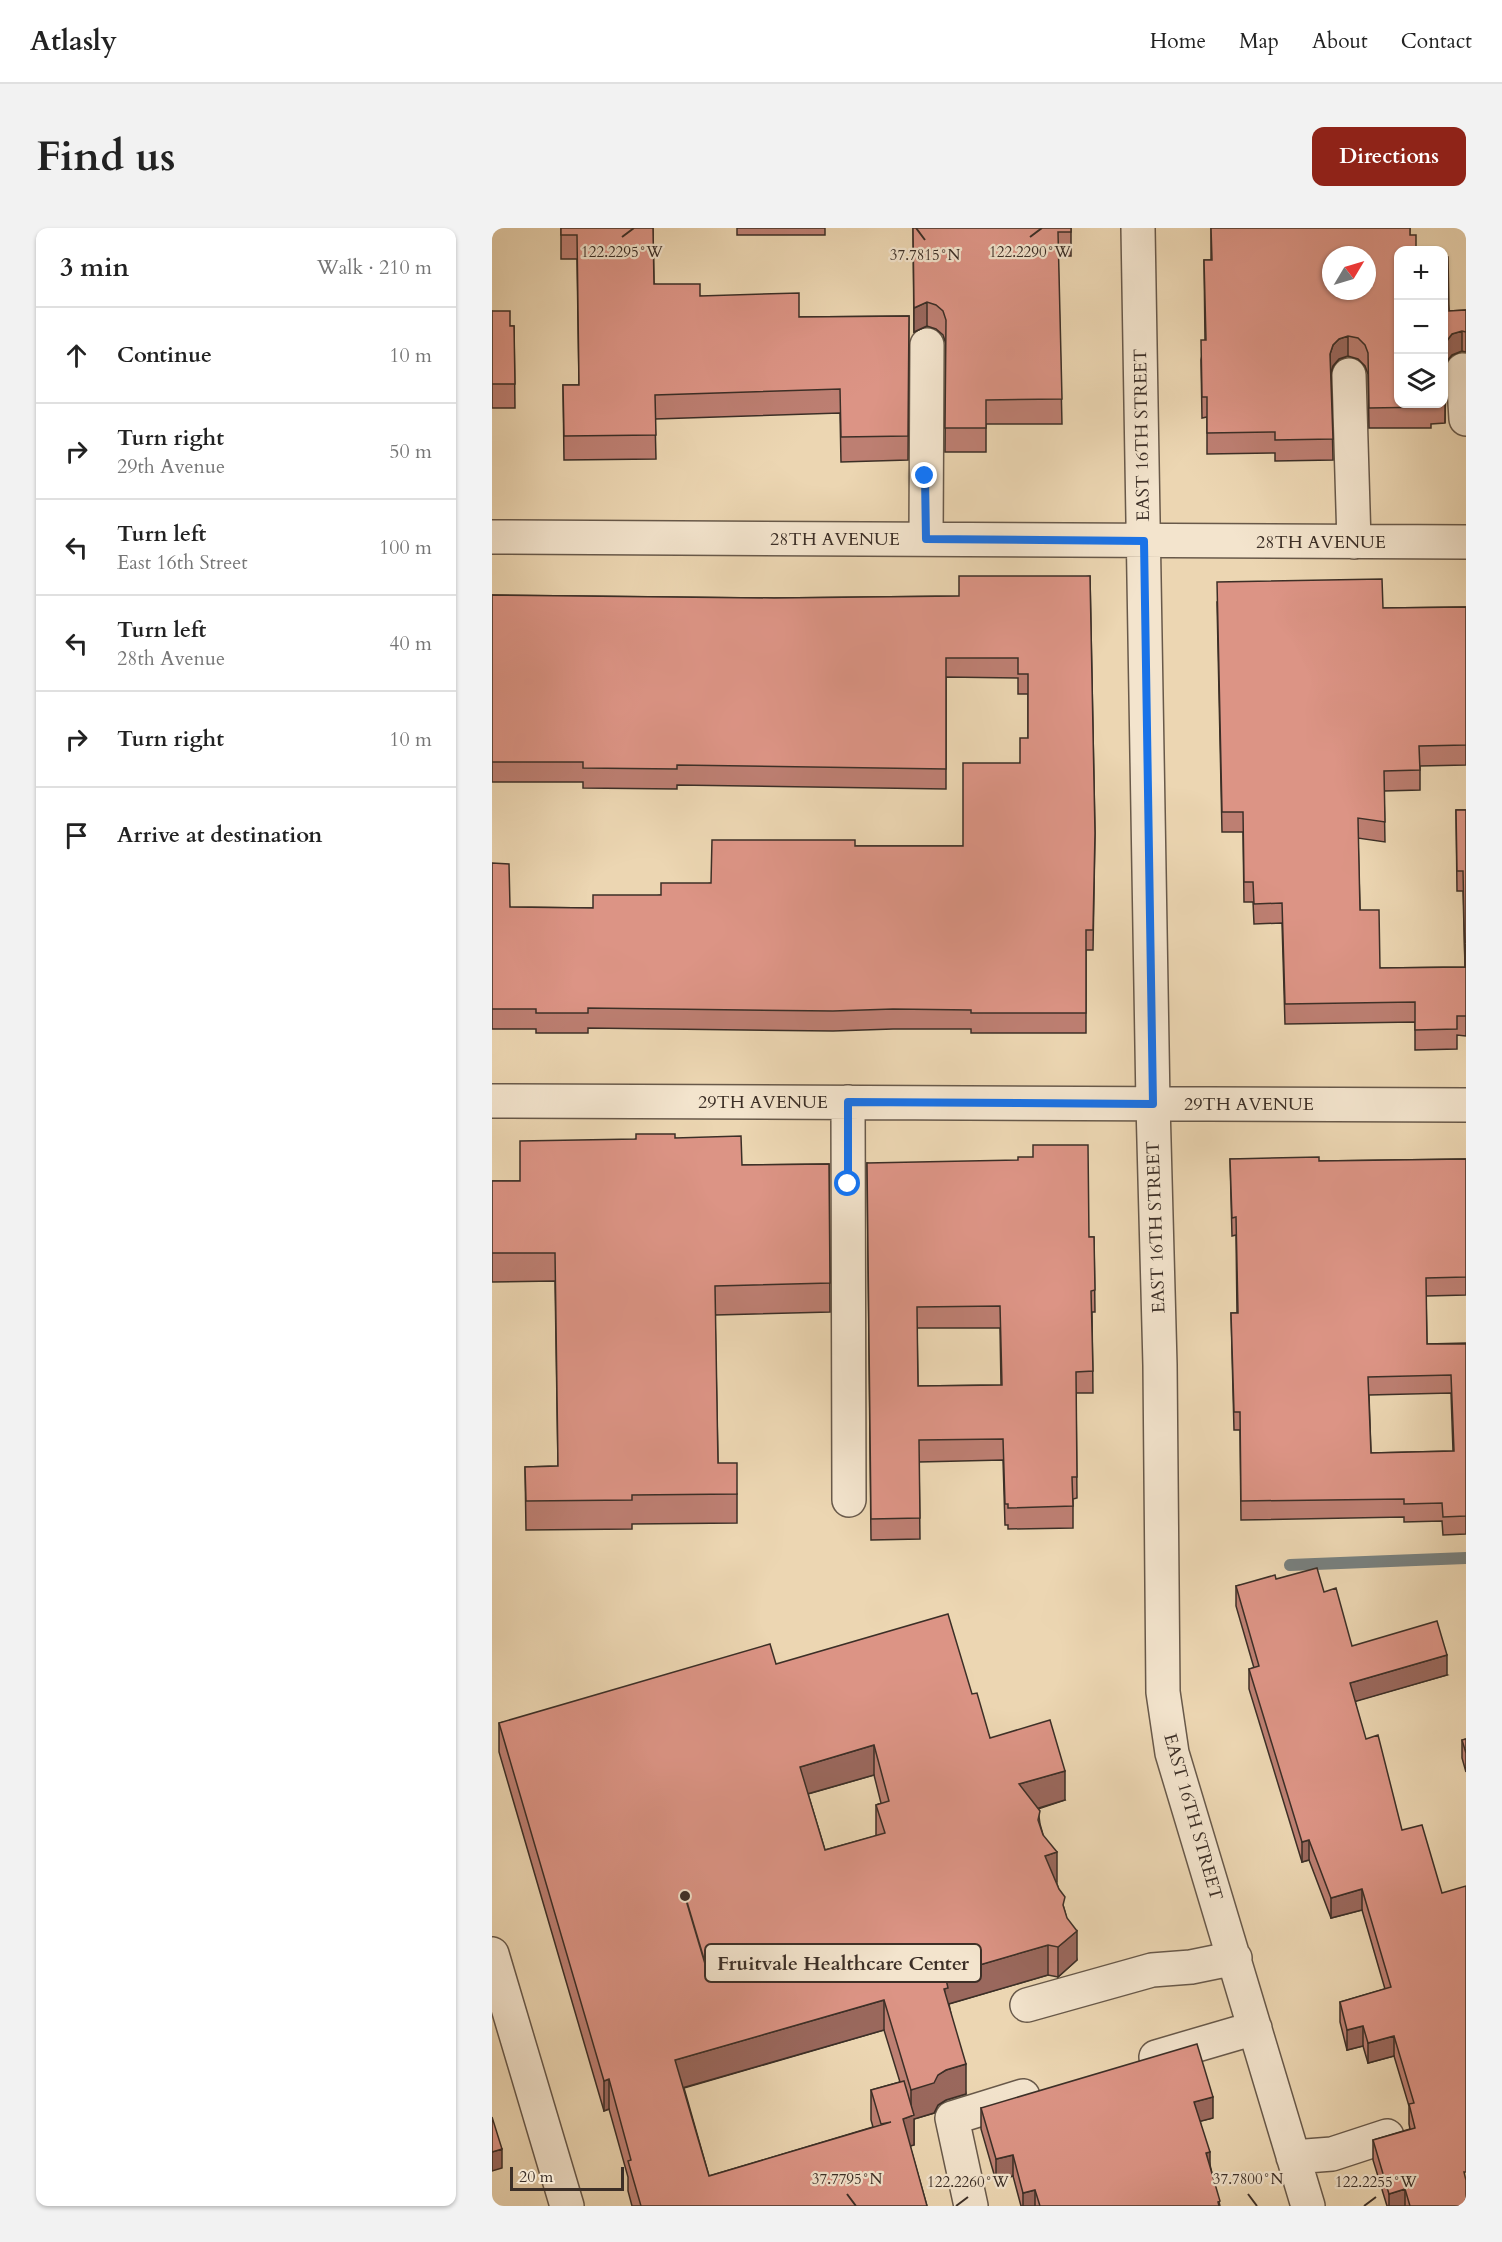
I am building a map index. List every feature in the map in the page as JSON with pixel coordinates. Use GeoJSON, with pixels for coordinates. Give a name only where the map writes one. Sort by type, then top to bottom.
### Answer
{"type":"FeatureCollection","features":[{"type":"Feature","properties":{"kind":"street","name":"EAST 16TH STREET"},"geometry":{"type":"LineString","coordinates":[[1138,228],[1166,1721],[1172,1753],[1308,2206]]}},
{"type":"Feature","properties":{"kind":"street"},"geometry":{"type":"LineString","coordinates":[[926,539],[927,345]]}},
{"type":"Feature","properties":{"kind":"street"},"geometry":{"type":"LineString","coordinates":[[1463,370],[1466,419]]}},
{"type":"Feature","properties":{"kind":"street"},"geometry":{"type":"LineString","coordinates":[[1349,375],[1354,542]]}},
{"type":"Feature","properties":{"kind":"street","name":"28TH AVENUE"},"geometry":{"type":"LineString","coordinates":[[492,537],[1466,542]]}},
{"type":"Feature","properties":{"kind":"street","name":"29TH AVENUE"},"geometry":{"type":"LineString","coordinates":[[492,1101],[1466,1105]]}},
{"type":"Feature","properties":{"kind":"street"},"geometry":{"type":"LineString","coordinates":[[848,1102],[849,1500]]}},
{"type":"Feature","properties":{"kind":"street"},"geometry":{"type":"LineString","coordinates":[[1027,2005],[1152,1970],[1191,1967],[1234,1958]]}},
{"type":"Feature","properties":{"kind":"street"},"geometry":{"type":"LineString","coordinates":[[494,1970],[567,2206]]}},
{"type":"Feature","properties":{"kind":"street"},"geometry":{"type":"LineString","coordinates":[[1129,2064],[1255,2028]]}},
{"type":"Feature","properties":{"kind":"street"},"geometry":{"type":"LineString","coordinates":[[971,2206],[952,2118],[1050,2088]]}},
{"type":"Feature","properties":{"kind":"street"},"geometry":{"type":"LineString","coordinates":[[1293,2157],[1332,2154],[1387,2136]]}},
{"type":"Feature","properties":{"kind":"building"},"geometry":{"type":"Polygon","coordinates":[[[561,228],[653,228],[654,284],[700,284],[700,296],[799,293],[799,317],[909,316],[908,436],[841,437],[840,389],[655,395],[656,435],[564,436],[563,385],[579,385],[577,235],[561,235],[561,228]]]}},
{"type":"Feature","properties":{"kind":"building"},"geometry":{"type":"Polygon","coordinates":[[[913,228],[1071,228],[1071,232],[1058,232],[1062,399],[986,400],[986,428],[945,428],[946,320],[943,311],[936,305],[927,302],[914,308],[913,228]]]}},
{"type":"Feature","properties":{"kind":"building"},"geometry":{"type":"Polygon","coordinates":[[[1211,228],[1410,228],[1410,235],[1416,235],[1416,246],[1394,246],[1394,408],[1369,408],[1368,353],[1365,345],[1358,338],[1348,336],[1339,339],[1333,345],[1330,354],[1333,439],[1275,440],[1275,432],[1207,433],[1207,397],[1202,397],[1201,340],[1206,340],[1204,260],[1212,260],[1211,228]]]}},
{"type":"Feature","properties":{"kind":"building"},"geometry":{"type":"Polygon","coordinates":[[[1448,257],[1449,311],[1466,310],[1466,332],[1452,334],[1448,339],[1448,257]]]}},
{"type":"Feature","properties":{"kind":"building"},"geometry":{"type":"Polygon","coordinates":[[[492,311],[510,311],[510,326],[514,326],[515,384],[492,384],[492,311]]]}},
{"type":"Feature","properties":{"kind":"building"},"geometry":{"type":"Polygon","coordinates":[[[959,576],[1090,576],[1095,833],[1093,930],[1086,930],[1086,1013],[971,1013],[971,1010],[893,1009],[833,1011],[588,1008],[588,1013],[536,1013],[536,1009],[492,1009],[492,863],[509,864],[510,907],[593,908],[593,895],[661,895],[661,883],[711,883],[712,840],[855,840],[855,846],[963,846],[963,763],[1020,763],[1020,738],[1028,738],[1028,674],[1018,674],[1018,658],[946,658],[946,769],[677,765],[677,769],[583,768],[583,762],[492,762],[492,595],[774,598],[959,596],[959,576]]]}},
{"type":"Feature","properties":{"kind":"building"},"geometry":{"type":"Polygon","coordinates":[[[1382,579],[1383,608],[1466,607],[1466,745],[1419,746],[1420,770],[1384,771],[1385,822],[1358,818],[1360,910],[1379,910],[1380,968],[1465,967],[1463,871],[1457,871],[1456,810],[1466,810],[1466,1016],[1457,1016],[1457,1029],[1415,1030],[1415,1002],[1285,1004],[1282,903],[1254,904],[1253,882],[1244,882],[1243,812],[1222,812],[1217,582],[1382,579]]]}},
{"type":"Feature","properties":{"kind":"building"},"geometry":{"type":"Polygon","coordinates":[[[636,1134],[675,1134],[675,1138],[741,1136],[742,1165],[829,1164],[830,1283],[715,1286],[718,1463],[737,1463],[737,1494],[632,1495],[632,1500],[526,1501],[525,1467],[558,1466],[555,1253],[492,1253],[492,1181],[520,1181],[520,1141],[636,1139],[636,1134]]]}},
{"type":"Feature","properties":{"kind":"building"},"geometry":{"type":"Polygon","coordinates":[[[1033,1145],[1088,1145],[1089,1237],[1094,1237],[1095,1290],[1091,1291],[1093,1371],[1076,1372],[1077,1477],[1072,1477],[1073,1506],[1008,1508],[1008,1504],[1005,1504],[1003,1439],[919,1440],[920,1518],[871,1519],[867,1163],[1018,1160],[1018,1157],[1033,1157],[1033,1145]],[[1000,1306],[917,1307],[918,1386],[1002,1385],[1000,1306]]]}},
{"type":"Feature","properties":{"kind":"building"},"geometry":{"type":"Polygon","coordinates":[[[1319,1157],[1319,1161],[1466,1159],[1466,1277],[1426,1278],[1427,1344],[1466,1344],[1466,1516],[1443,1517],[1442,1503],[1404,1504],[1404,1499],[1241,1501],[1240,1412],[1234,1412],[1231,1313],[1238,1313],[1236,1217],[1232,1218],[1230,1159],[1319,1157]],[[1451,1375],[1368,1377],[1371,1453],[1454,1451],[1451,1375]]]}},
{"type":"Feature","properties":{"kind":"building"},"geometry":{"type":"Polygon","coordinates":[[[1317,1568],[1324,1592],[1336,1588],[1352,1646],[1437,1621],[1447,1655],[1350,1683],[1366,1739],[1378,1735],[1402,1830],[1422,1825],[1442,1893],[1466,1886],[1466,2172],[1464,2172],[1466,2206],[1410,2206],[1405,2189],[1389,2194],[1373,2140],[1415,2128],[1409,2104],[1414,2103],[1394,2036],[1368,2043],[1363,2026],[1347,2030],[1340,2002],[1391,1987],[1362,1889],[1331,1898],[1309,1840],[1302,1842],[1249,1669],[1259,1666],[1236,1586],[1275,1575],[1276,1579],[1317,1568]]]}},
{"type":"Feature","properties":{"kind":"building"},"geometry":{"type":"Polygon","coordinates":[[[948,1614],[972,1694],[977,1693],[990,1738],[1050,1720],[1065,1771],[1019,1784],[1040,1811],[1038,1820],[1043,1835],[1057,1852],[1045,1856],[1059,1889],[1065,1897],[1063,1905],[1067,1918],[1077,1931],[1058,1947],[1048,1945],[945,1975],[948,1988],[944,1989],[966,2064],[946,2070],[938,2075],[934,2083],[911,2090],[884,2000],[675,2060],[709,2176],[891,2122],[881,2124],[871,2090],[904,2081],[914,2115],[903,2119],[927,2206],[641,2206],[609,2079],[604,2081],[499,1723],[770,1644],[776,1664],[948,1614]],[[874,1745],[800,1767],[825,1850],[885,1833],[876,1805],[889,1801],[874,1745]]]}},
{"type":"Feature","properties":{"kind":"building"},"geometry":{"type":"Polygon","coordinates":[[[1466,1739],[1466,1753],[1462,1740],[1466,1739]]]}},
{"type":"Feature","properties":{"kind":"building"},"geometry":{"type":"Polygon","coordinates":[[[1197,2044],[1213,2097],[1194,2102],[1210,2152],[1206,2153],[1220,2201],[1219,2206],[1040,2206],[1035,2190],[1023,2193],[1013,2155],[996,2159],[981,2108],[1197,2044]]]}},
{"type":"Feature","properties":{"kind":"building"},"geometry":{"type":"Polygon","coordinates":[[[492,2117],[502,2149],[492,2152],[492,2117]]]}},
{"type":"Feature","properties":{"kind":"waterway"},"geometry":{"type":"LineString","coordinates":[[1290,1565],[1466,1558]]}},
{"type":"Feature","properties":{"kind":"place","name":"Fruitvale Healthcare Center"},"geometry":{"type":"Point","coordinates":[685,1896]}},
{"type":"Feature","properties":{"kind":"route"},"geometry":{"type":"LineString","coordinates":[[848,1184],[848,1102],[1153,1104],[1144,541],[926,539],[925,476]]}}]}
